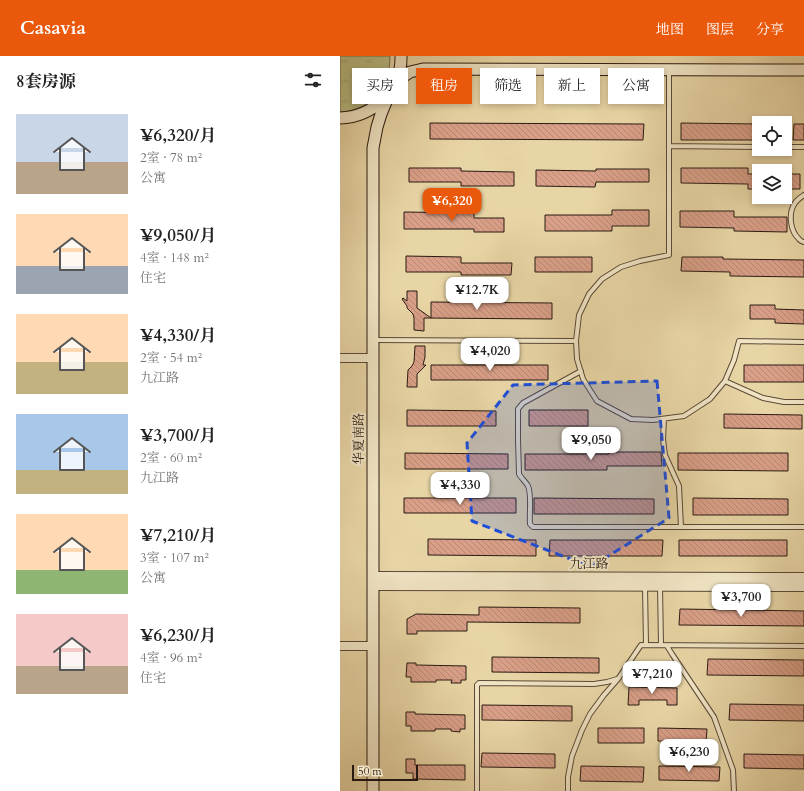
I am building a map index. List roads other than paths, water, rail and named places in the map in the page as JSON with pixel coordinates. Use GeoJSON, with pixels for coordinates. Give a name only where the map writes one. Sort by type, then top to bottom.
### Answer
{"type":"FeatureCollection","features":[{"type":"Feature","properties":{"kind":"main road","name":"华夏南路"},"geometry":{"type":"LineString","coordinates":[[400,68],[401,56]]}},
{"type":"Feature","properties":{"kind":"main road"},"geometry":{"type":"LineString","coordinates":[[408,74],[423,69],[804,70]]}},
{"type":"Feature","properties":{"kind":"main road"},"geometry":{"type":"LineString","coordinates":[[340,118],[357,116],[367,112],[377,104]]}},
{"type":"Feature","properties":{"kind":"main road","name":"华夏南路"},"geometry":{"type":"LineString","coordinates":[[373,791],[373,148],[377,127],[386,104]]}},
{"type":"Feature","properties":{"kind":"street"},"geometry":{"type":"LineString","coordinates":[[340,358],[373,358]]}},
{"type":"Feature","properties":{"kind":"street","name":"九江路"},"geometry":{"type":"LineString","coordinates":[[373,581],[804,578]]}},
{"type":"Feature","properties":{"kind":"street","name":"九江路"},"geometry":{"type":"LineString","coordinates":[[373,581],[645,586],[804,586]]}},
{"type":"Feature","properties":{"kind":"street"},"geometry":{"type":"LineString","coordinates":[[340,646],[373,646]]}},
{"type":"Feature","properties":{"kind":"lane"},"geometry":{"type":"LineString","coordinates":[[669,69],[669,255],[620,267],[602,279],[589,294],[580,315],[576,341],[577,359],[583,379],[597,401],[631,418],[653,420],[684,416],[710,399],[725,381],[734,360],[739,341],[804,342]]}},
{"type":"Feature","properties":{"kind":"lane"},"geometry":{"type":"LineString","coordinates":[[669,146],[752,147]]}},
{"type":"Feature","properties":{"kind":"lane"},"geometry":{"type":"LineString","coordinates":[[792,147],[804,147]]}},
{"type":"Feature","properties":{"kind":"lane"},"geometry":{"type":"LineString","coordinates":[[804,195],[794,204],[791,213],[791,224],[799,239],[804,242]]}},
{"type":"Feature","properties":{"kind":"lane"},"geometry":{"type":"LineString","coordinates":[[373,340],[576,341]]}},
{"type":"Feature","properties":{"kind":"lane"},"geometry":{"type":"LineString","coordinates":[[581,371],[522,403],[518,409],[519,474],[529,487],[530,524],[533,527],[804,527]]}},
{"type":"Feature","properties":{"kind":"lane"},"geometry":{"type":"LineString","coordinates":[[725,381],[763,398],[784,402],[804,402]]}},
{"type":"Feature","properties":{"kind":"lane"},"geometry":{"type":"LineString","coordinates":[[664,419],[663,439],[665,455],[679,486],[681,527]]}},
{"type":"Feature","properties":{"kind":"lane"},"geometry":{"type":"LineString","coordinates":[[645,586],[646,645]]}},
{"type":"Feature","properties":{"kind":"lane"},"geometry":{"type":"LineString","coordinates":[[660,586],[661,645]]}},
{"type":"Feature","properties":{"kind":"lane"},"geometry":{"type":"LineString","coordinates":[[568,791],[568,777],[572,756],[582,730],[590,714],[618,679],[641,645],[804,646]]}},
{"type":"Feature","properties":{"kind":"lane"},"geometry":{"type":"LineString","coordinates":[[667,646],[714,717],[733,770],[734,791]]}},
{"type":"Feature","properties":{"kind":"lane"},"geometry":{"type":"LineString","coordinates":[[477,791],[477,685],[479,683],[594,684],[618,679]]}}]}
